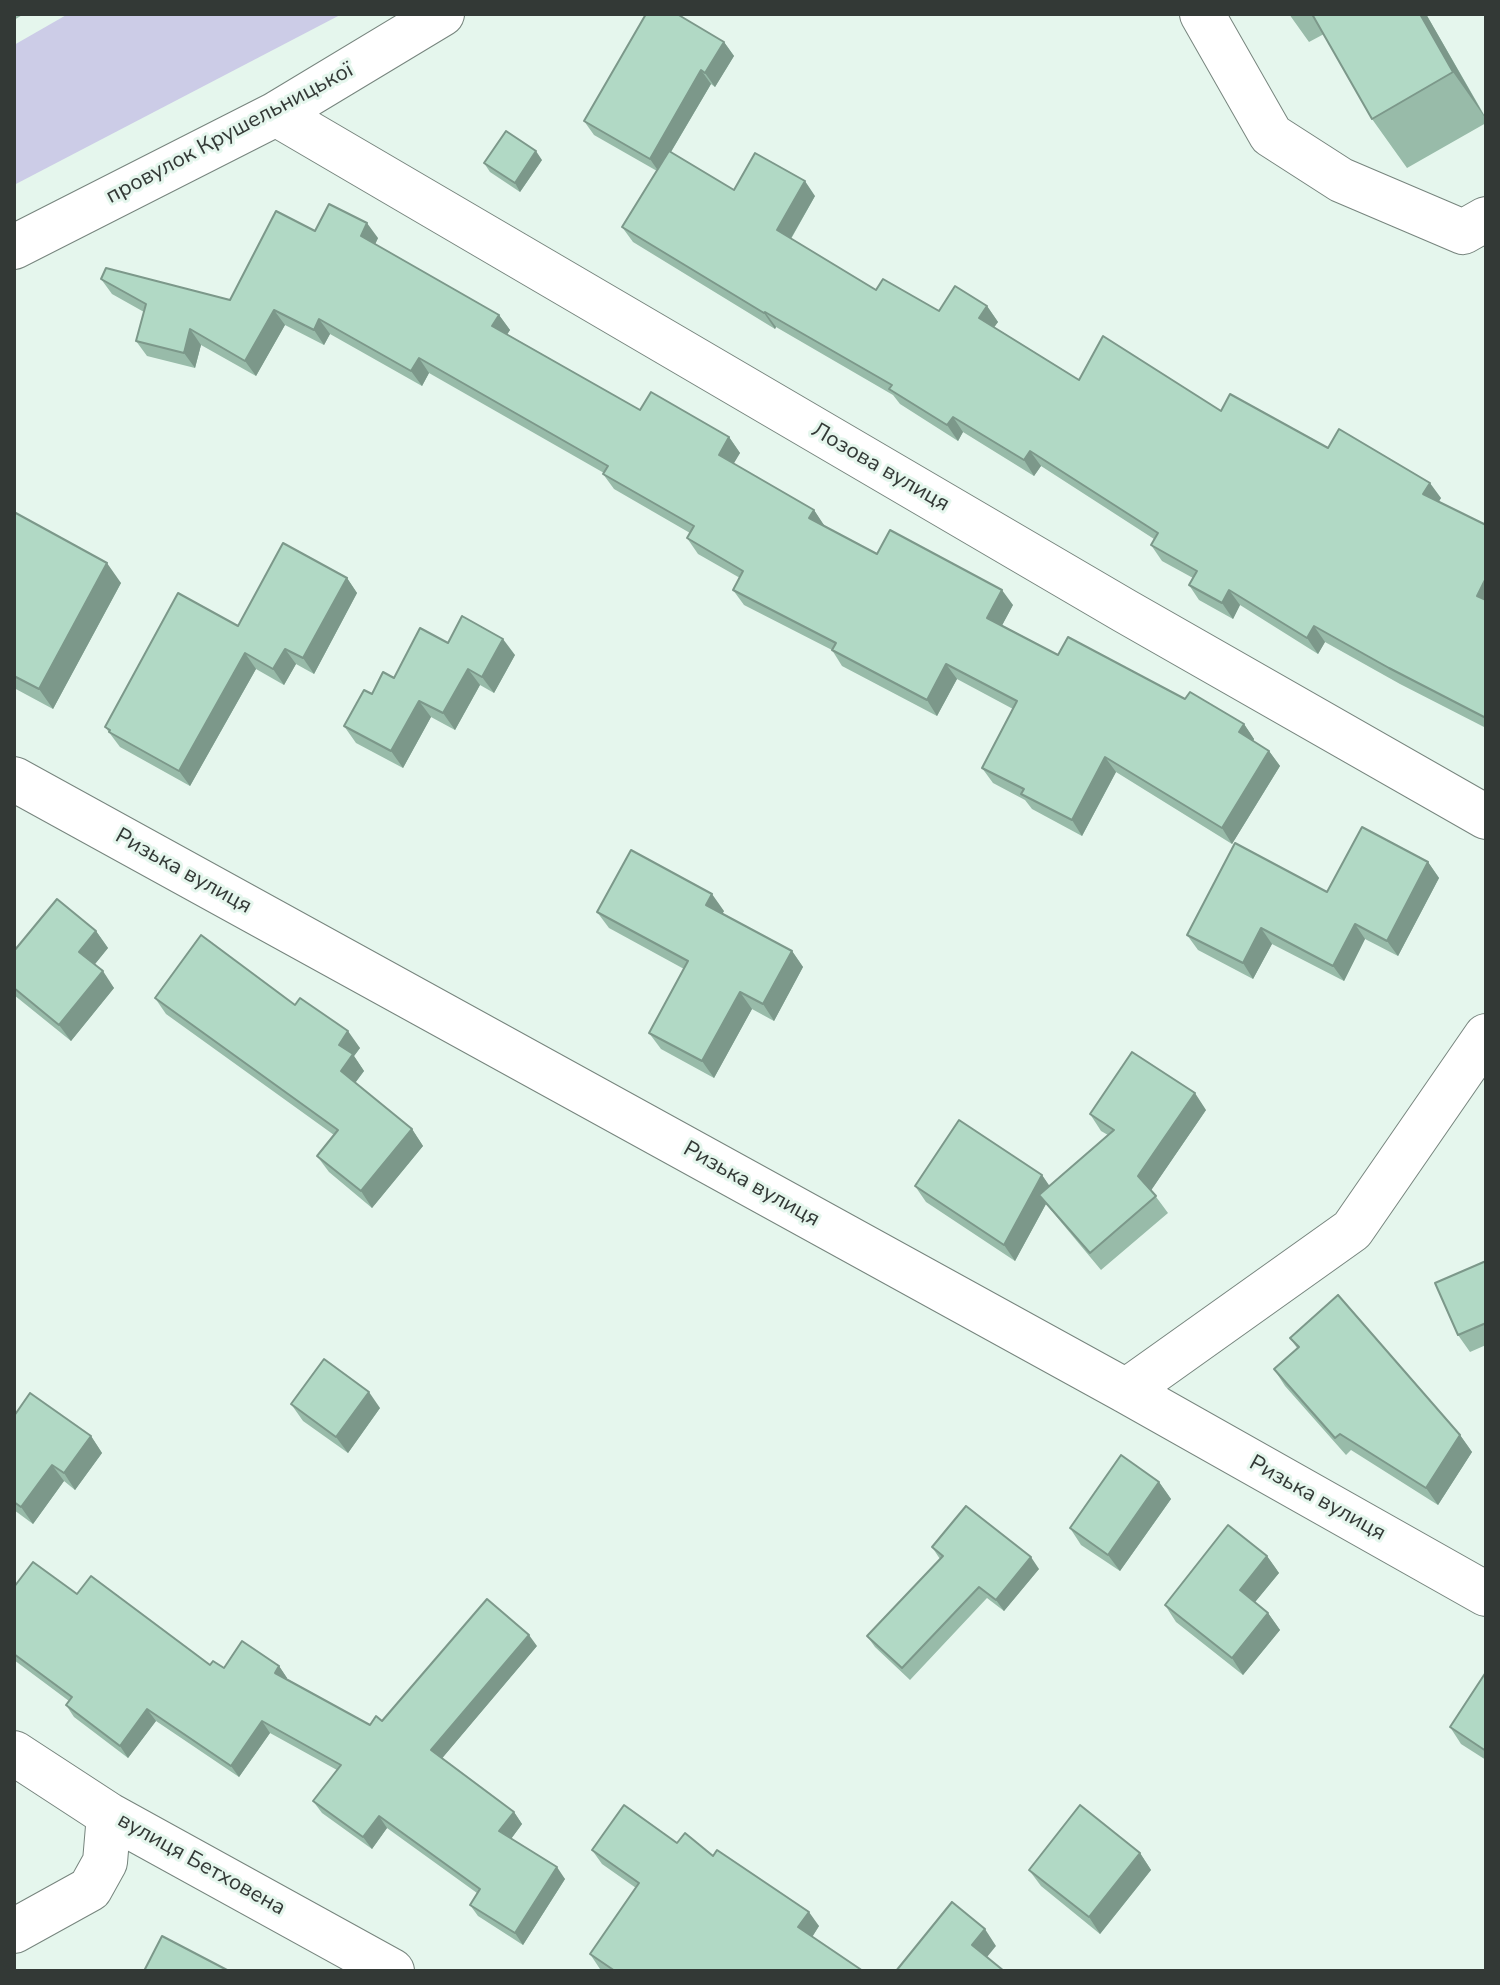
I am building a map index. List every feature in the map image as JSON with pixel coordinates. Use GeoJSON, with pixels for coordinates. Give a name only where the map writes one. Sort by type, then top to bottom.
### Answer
{"type":"FeatureCollection","features":[{"type":"Feature","properties":{"kind":"street","name":"провулок Крушельницької"},"geometry":{"type":"LineString","coordinates":[[14,247],[276,114],[442,14]]}},
{"type":"Feature","properties":{"kind":"street"},"geometry":{"type":"LineString","coordinates":[[1202,14],[1271,135],[1341,180],[1474,226]]}},
{"type":"Feature","properties":{"kind":"street","name":"Лозова вулиця"},"geometry":{"type":"LineString","coordinates":[[276,114],[1111,603],[1486,817]]}},
{"type":"Feature","properties":{"kind":"street","name":"Ризька вулиця"},"geometry":{"type":"LineString","coordinates":[[14,779],[1126,1391],[1486,1594]]}},
{"type":"Feature","properties":{"kind":"street"},"geometry":{"type":"LineString","coordinates":[[1126,1391],[1352,1230],[1486,1036]]}},
{"type":"Feature","properties":{"kind":"street","name":"вулиця Бетховена"},"geometry":{"type":"LineString","coordinates":[[14,1753],[109,1815],[392,1971]]}},
{"type":"Feature","properties":{"kind":"street"},"geometry":{"type":"LineString","coordinates":[[14,1931],[90,1889],[105,1862],[109,1815]]}},
{"type":"Feature","properties":{"kind":"shaded area"},"geometry":{"type":"Polygon","coordinates":[[[68,14],[342,14],[14,185],[14,45],[68,14]]]}},
{"type":"Feature","properties":{"kind":"building"},"geometry":{"type":"Polygon","coordinates":[[[646,14],[677,14],[724,42],[705,73],[701,70],[650,159],[584,121],[646,14]]]}},
{"type":"Feature","properties":{"kind":"building"},"geometry":{"type":"Polygon","coordinates":[[[1312,14],[1420,14],[1453,72],[1372,119],[1312,14]]]}},
{"type":"Feature","properties":{"kind":"building"},"geometry":{"type":"Polygon","coordinates":[[[506,131],[536,151],[515,183],[484,163],[506,131]]]}},
{"type":"Feature","properties":{"kind":"building"},"geometry":{"type":"Polygon","coordinates":[[[669,151],[734,190],[755,153],[805,181],[777,230],[876,290],[883,279],[939,311],[955,286],[987,306],[979,318],[1079,380],[1103,336],[1221,411],[1230,394],[1328,448],[1339,429],[1430,483],[1423,494],[1486,525],[1486,578],[1477,596],[1486,600],[1486,718],[1314,626],[1307,638],[1229,590],[1222,603],[1189,585],[1197,571],[1151,545],[1158,533],[1030,451],[1024,460],[953,417],[947,425],[889,389],[892,385],[764,313],[622,227],[669,151]]]}},
{"type":"Feature","properties":{"kind":"building"},"geometry":{"type":"Polygon","coordinates":[[[329,204],[367,223],[361,236],[499,315],[492,326],[640,410],[651,392],[729,437],[719,455],[814,510],[809,518],[877,554],[890,530],[1002,590],[987,618],[1058,655],[1068,637],[1185,699],[1190,692],[1244,724],[1239,732],[1269,751],[1222,828],[1105,757],[1072,820],[1021,794],[1024,789],[982,768],[1017,701],[946,664],[927,700],[832,650],[836,643],[733,590],[743,571],[687,538],[694,526],[603,474],[608,466],[419,358],[411,371],[319,319],[314,330],[274,310],[245,361],[190,329],[184,353],[136,341],[146,304],[101,279],[106,268],[230,300],[276,211],[315,231],[329,204]]]}},
{"type":"Feature","properties":{"kind":"building"},"geometry":{"type":"Polygon","coordinates":[[[14,512],[107,563],[39,689],[14,676],[14,512]]]}},
{"type":"Feature","properties":{"kind":"building"},"geometry":{"type":"Polygon","coordinates":[[[283,543],[347,578],[303,658],[285,649],[273,669],[245,653],[179,771],[109,732],[105,727],[178,593],[238,626],[283,543]]]}},
{"type":"Feature","properties":{"kind":"building"},"geometry":{"type":"Polygon","coordinates":[[[462,616],[503,639],[482,677],[468,669],[443,713],[419,701],[391,751],[344,726],[364,690],[372,694],[383,672],[394,678],[420,628],[448,643],[462,616]]]}},
{"type":"Feature","properties":{"kind":"building"},"geometry":{"type":"Polygon","coordinates":[[[1362,827],[1428,862],[1387,941],[1355,924],[1333,966],[1261,928],[1243,963],[1187,935],[1235,843],[1327,892],[1362,827]]]}},
{"type":"Feature","properties":{"kind":"building"},"geometry":{"type":"Polygon","coordinates":[[[631,850],[712,894],[706,905],[792,951],[763,1004],[740,992],[702,1061],[649,1033],[688,961],[597,912],[631,850]]]}},
{"type":"Feature","properties":{"kind":"building"},"geometry":{"type":"Polygon","coordinates":[[[57,899],[96,931],[79,952],[103,971],[59,1025],[14,988],[14,951],[57,899]]]}},
{"type":"Feature","properties":{"kind":"building"},"geometry":{"type":"Polygon","coordinates":[[[201,935],[295,1005],[300,998],[348,1031],[339,1045],[353,1054],[341,1071],[412,1129],[361,1191],[317,1156],[338,1130],[155,998],[201,935]]]}},
{"type":"Feature","properties":{"kind":"building"},"geometry":{"type":"Polygon","coordinates":[[[1132,1052],[1195,1093],[1138,1176],[1156,1196],[1090,1253],[1039,1195],[1114,1130],[1090,1114],[1132,1052]]]}},
{"type":"Feature","properties":{"kind":"building"},"geometry":{"type":"Polygon","coordinates":[[[959,1120],[1042,1175],[1004,1245],[915,1186],[959,1120]]]}},
{"type":"Feature","properties":{"kind":"building"},"geometry":{"type":"Polygon","coordinates":[[[1486,1261],[1486,1323],[1458,1335],[1435,1283],[1486,1261]]]}},
{"type":"Feature","properties":{"kind":"building"},"geometry":{"type":"Polygon","coordinates":[[[1338,1295],[1460,1435],[1426,1488],[1340,1434],[1335,1438],[1274,1369],[1299,1347],[1290,1338],[1338,1295]]]}},
{"type":"Feature","properties":{"kind":"building"},"geometry":{"type":"Polygon","coordinates":[[[324,1359],[369,1392],[336,1437],[291,1404],[324,1359]]]}},
{"type":"Feature","properties":{"kind":"building"},"geometry":{"type":"Polygon","coordinates":[[[30,1393],[91,1436],[64,1473],[52,1465],[21,1507],[14,1502],[14,1416],[30,1393]]]}},
{"type":"Feature","properties":{"kind":"building"},"geometry":{"type":"Polygon","coordinates":[[[1121,1455],[1159,1482],[1108,1555],[1070,1528],[1121,1455]]]}},
{"type":"Feature","properties":{"kind":"building"},"geometry":{"type":"Polygon","coordinates":[[[966,1506],[1031,1557],[996,1600],[979,1587],[902,1668],[867,1636],[943,1556],[932,1547],[966,1506]]]}},
{"type":"Feature","properties":{"kind":"building"},"geometry":{"type":"Polygon","coordinates":[[[1228,1525],[1267,1556],[1240,1590],[1268,1613],[1232,1658],[1165,1605],[1228,1525]]]}},
{"type":"Feature","properties":{"kind":"building"},"geometry":{"type":"Polygon","coordinates":[[[33,1562],[77,1594],[91,1576],[210,1665],[213,1661],[224,1668],[242,1641],[279,1666],[275,1673],[370,1725],[376,1716],[382,1721],[487,1599],[529,1635],[431,1750],[514,1812],[499,1831],[557,1867],[515,1933],[470,1905],[480,1889],[379,1816],[363,1837],[313,1801],[341,1765],[262,1721],[231,1766],[147,1709],[120,1746],[66,1705],[72,1697],[14,1654],[14,1587],[33,1562]]]}},
{"type":"Feature","properties":{"kind":"building"},"geometry":{"type":"Polygon","coordinates":[[[1486,1672],[1486,1751],[1450,1727],[1486,1672]]]}},
{"type":"Feature","properties":{"kind":"building"},"geometry":{"type":"Polygon","coordinates":[[[624,1805],[677,1843],[685,1833],[713,1856],[717,1850],[809,1912],[798,1927],[863,1971],[615,1971],[590,1954],[639,1883],[592,1850],[624,1805]]]}},
{"type":"Feature","properties":{"kind":"building"},"geometry":{"type":"Polygon","coordinates":[[[1080,1805],[1140,1853],[1089,1917],[1029,1870],[1080,1805]]]}},
{"type":"Feature","properties":{"kind":"building"},"geometry":{"type":"Polygon","coordinates":[[[952,1902],[985,1929],[972,1945],[1004,1971],[896,1971],[952,1902]]]}},
{"type":"Feature","properties":{"kind":"building"},"geometry":{"type":"Polygon","coordinates":[[[162,1936],[229,1971],[144,1971],[162,1936]]]}}]}
